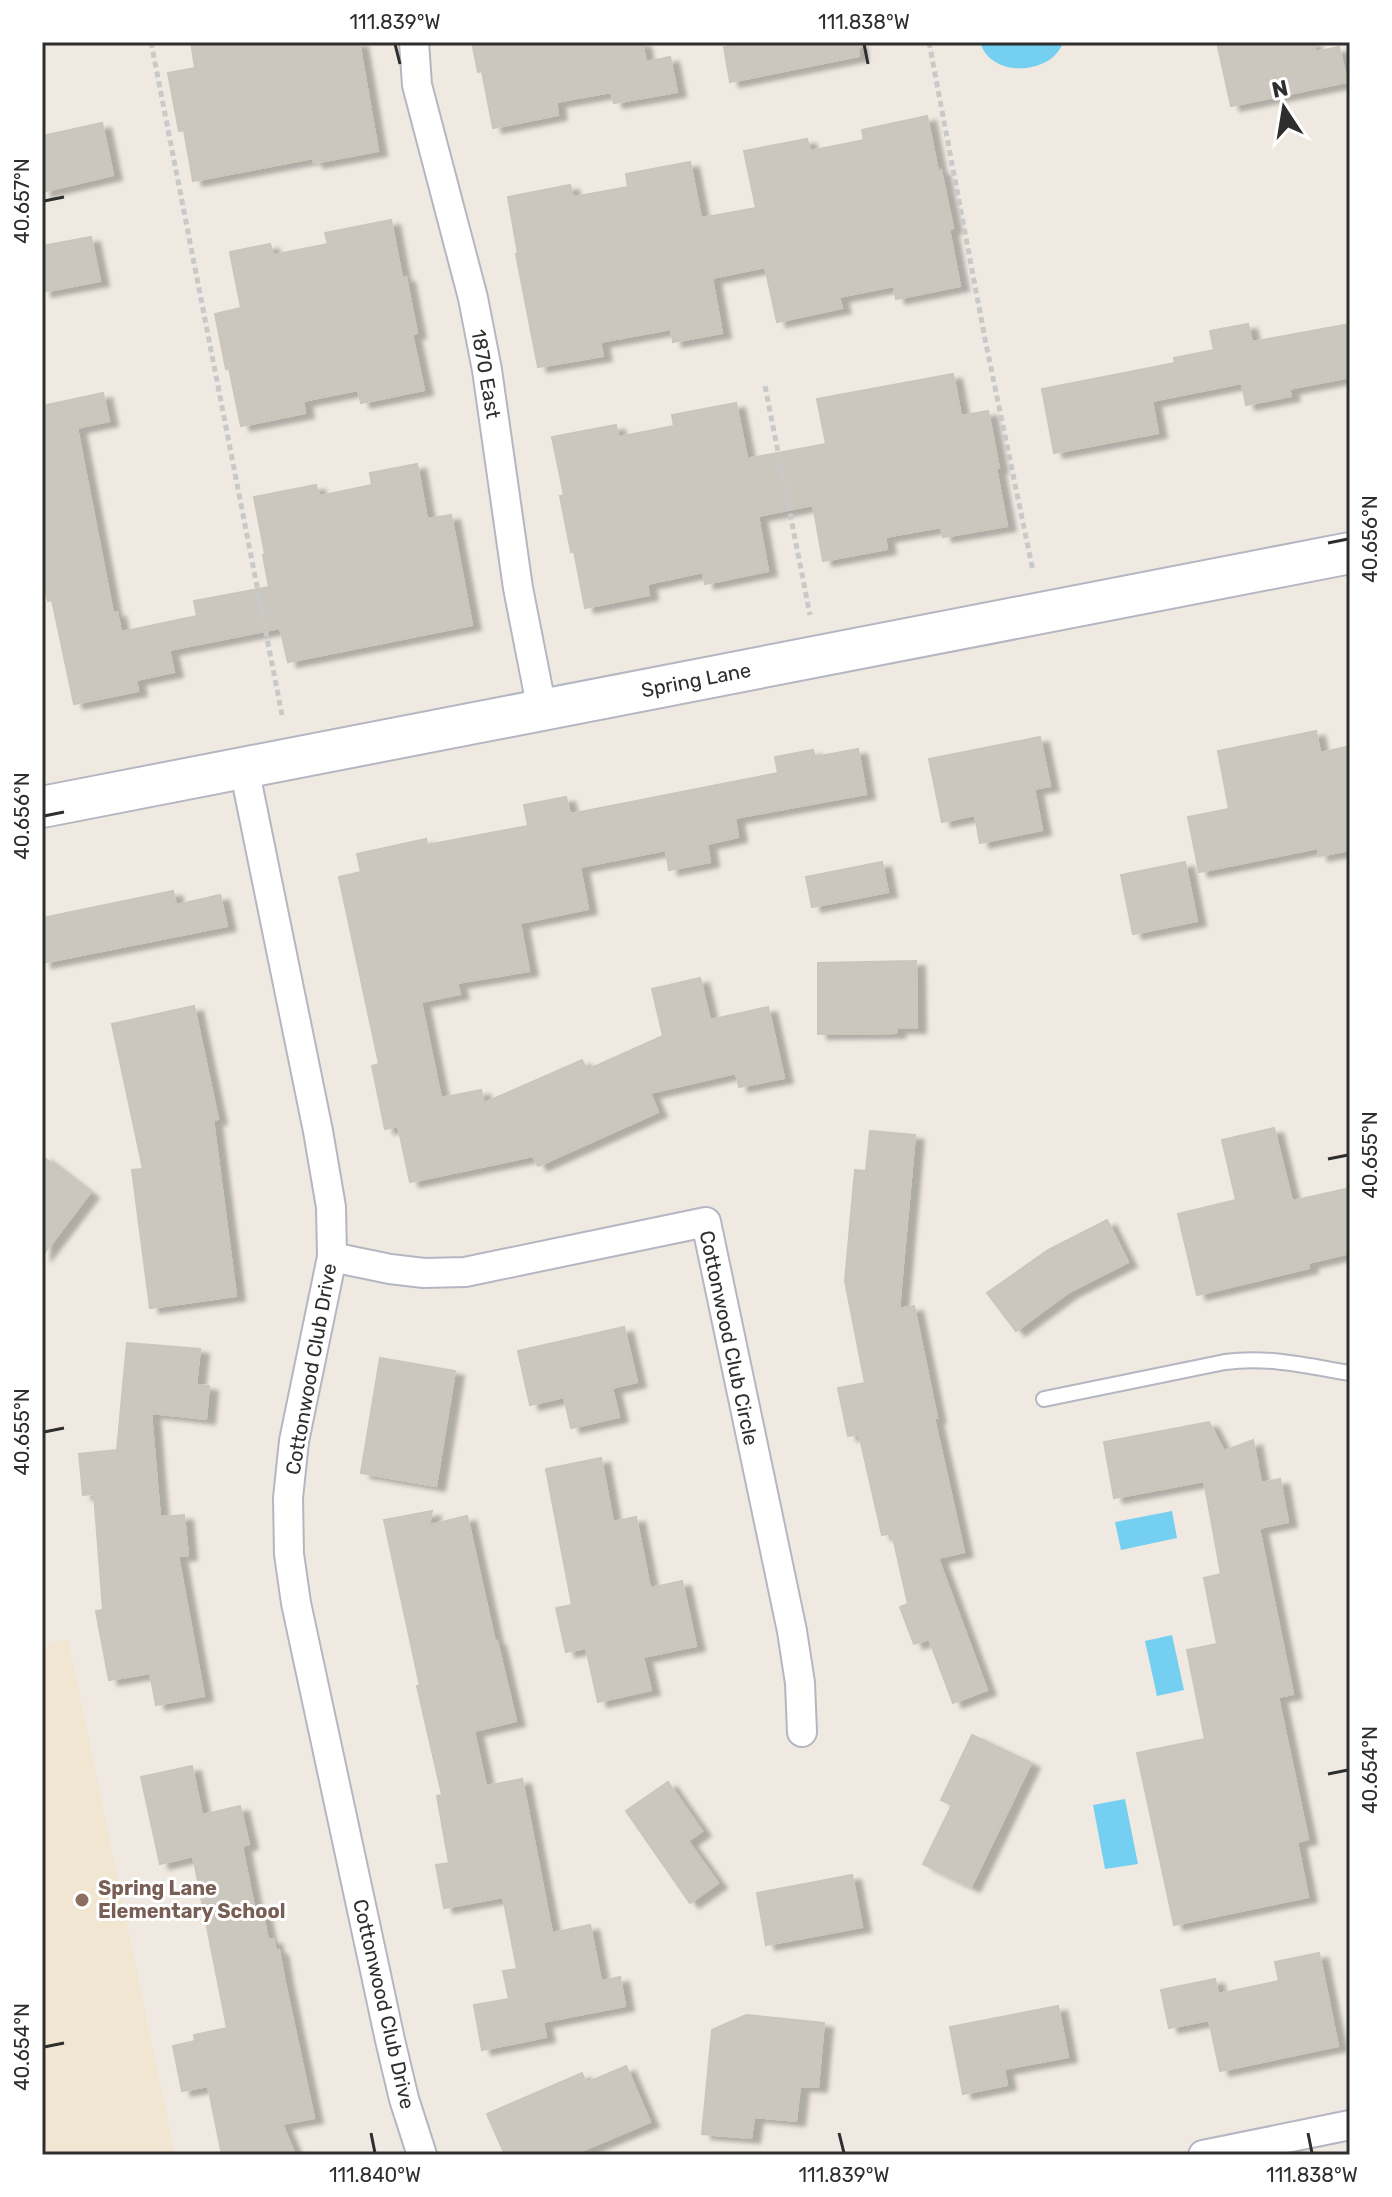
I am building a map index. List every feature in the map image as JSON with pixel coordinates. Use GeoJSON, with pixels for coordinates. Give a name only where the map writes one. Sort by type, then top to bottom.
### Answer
{"type":"FeatureCollection","features":[{"type":"Feature","properties":{"kind":"street","name":"1870 East"},"geometry":{"type":"LineString","coordinates":[[414,42],[417,85],[473,298],[487,370],[516,573],[542,710]]}},
{"type":"Feature","properties":{"kind":"street","name":"Spring Lane"},"geometry":{"type":"LineString","coordinates":[[42,807],[1350,553]]}},
{"type":"Feature","properties":{"kind":"street","name":"Cottonwood Club Drive"},"geometry":{"type":"LineString","coordinates":[[244,768],[331,1207],[332,1257],[294,1441],[288,1498],[289,1554],[296,1603],[390,2040],[422,2155]]}},
{"type":"Feature","properties":{"kind":"street","name":"Cottonwood Club Circle"},"geometry":{"type":"LineString","coordinates":[[332,1257],[412,1272],[465,1272],[706,1222],[792,1631],[800,1683],[802,1732]]}},
{"type":"Feature","properties":{"kind":"street"},"geometry":{"type":"LineString","coordinates":[[1203,2155],[1350,2125]]}},
{"type":"Feature","properties":{"kind":"lane"},"geometry":{"type":"LineString","coordinates":[[1044,1399],[1247,1359],[1267,1359],[1350,1373]]}},
{"type":"Feature","properties":{"kind":"path"},"geometry":{"type":"LineString","coordinates":[[151,42],[282,715]]}},
{"type":"Feature","properties":{"kind":"path"},"geometry":{"type":"LineString","coordinates":[[929,42],[1033,571]]}},
{"type":"Feature","properties":{"kind":"path"},"geometry":{"type":"LineString","coordinates":[[765,386],[810,615]]}},
{"type":"Feature","properties":{"kind":"shaded area","name":"Spring Lane Elementary School"},"geometry":{"type":"Polygon","coordinates":[[[68,1639],[175,2155],[42,2155],[42,1646],[68,1639]]]}},
{"type":"Feature","properties":{"kind":"water"},"geometry":{"type":"Polygon","coordinates":[[[980,42],[1064,42],[1052,58],[1043,63],[1011,68],[992,60],[980,42]]]}},
{"type":"Feature","properties":{"kind":"water"},"geometry":{"type":"Polygon","coordinates":[[[1172,1511],[1177,1538],[1121,1550],[1115,1522],[1172,1511]]]}},
{"type":"Feature","properties":{"kind":"water"},"geometry":{"type":"Polygon","coordinates":[[[1172,1635],[1184,1690],[1157,1696],[1145,1641],[1172,1635]]]}},
{"type":"Feature","properties":{"kind":"water"},"geometry":{"type":"Polygon","coordinates":[[[1125,1799],[1138,1864],[1105,1869],[1093,1805],[1125,1799]]]}},
{"type":"Feature","properties":{"kind":"building"},"geometry":{"type":"Polygon","coordinates":[[[191,42],[359,42],[378,151],[314,163],[313,158],[193,181],[184,130],[179,131],[168,73],[195,68],[191,42]]]}},
{"type":"Feature","properties":{"kind":"building"},"geometry":{"type":"Polygon","coordinates":[[[472,42],[642,42],[646,62],[670,57],[677,92],[614,103],[611,92],[556,102],[558,115],[493,128],[482,71],[478,72],[472,42]]]}},
{"type":"Feature","properties":{"kind":"building"},"geometry":{"type":"Polygon","coordinates":[[[747,42],[858,42],[859,56],[730,82],[724,47],[747,42]]]}},
{"type":"Feature","properties":{"kind":"building"},"geometry":{"type":"Polygon","coordinates":[[[1217,42],[1313,42],[1315,52],[1339,47],[1347,82],[1231,106],[1217,42]]]}},
{"type":"Feature","properties":{"kind":"building"},"geometry":{"type":"Polygon","coordinates":[[[927,116],[953,228],[949,229],[960,286],[896,299],[894,286],[839,297],[842,308],[777,322],[765,267],[712,278],[722,333],[673,342],[671,329],[600,342],[603,356],[538,367],[508,197],[570,185],[573,197],[628,187],[626,174],[690,162],[701,218],[756,208],[744,151],[807,139],[810,151],[864,140],[862,130],[927,116]]]}},
{"type":"Feature","properties":{"kind":"building"},"geometry":{"type":"Polygon","coordinates":[[[102,123],[113,175],[42,192],[42,136],[102,123]]]}},
{"type":"Feature","properties":{"kind":"building"},"geometry":{"type":"Polygon","coordinates":[[[391,220],[417,333],[412,334],[424,390],[361,403],[358,390],[303,401],[305,413],[241,426],[215,314],[241,308],[230,252],[270,244],[273,255],[328,244],[325,233],[391,220]]]}},
{"type":"Feature","properties":{"kind":"building"},"geometry":{"type":"Polygon","coordinates":[[[91,237],[100,281],[42,292],[42,246],[91,237]]]}},
{"type":"Feature","properties":{"kind":"building"},"geometry":{"type":"Polygon","coordinates":[[[1248,324],[1252,342],[1350,324],[1350,377],[1289,389],[1291,396],[1246,405],[1242,383],[1152,401],[1158,433],[1054,453],[1042,389],[1175,363],[1174,358],[1214,350],[1210,331],[1248,324]]]}},
{"type":"Feature","properties":{"kind":"building"},"geometry":{"type":"Polygon","coordinates":[[[953,374],[961,416],[988,411],[1007,526],[943,537],[941,527],[885,537],[887,549],[823,561],[813,505],[758,516],[768,571],[705,584],[703,572],[647,584],[649,595],[585,608],[560,496],[564,495],[552,437],[616,425],[618,437],[674,426],[672,415],[736,403],[747,458],[751,458],[826,444],[817,399],[953,374]]]}},
{"type":"Feature","properties":{"kind":"building"},"geometry":{"type":"Polygon","coordinates":[[[103,393],[109,421],[77,428],[113,613],[117,612],[121,632],[197,616],[194,601],[269,587],[254,497],[316,485],[319,496],[372,485],[370,473],[417,464],[427,519],[451,515],[472,625],[288,662],[280,628],[169,650],[174,672],[136,680],[138,691],[74,704],[52,600],[48,601],[42,571],[42,406],[103,393]]]}},
{"type":"Feature","properties":{"kind":"building"},"geometry":{"type":"Polygon","coordinates":[[[1316,731],[1320,753],[1350,746],[1350,850],[1319,856],[1318,848],[1199,872],[1188,817],[1229,809],[1218,751],[1316,731]]]}},
{"type":"Feature","properties":{"kind":"building"},"geometry":{"type":"Polygon","coordinates":[[[1040,737],[1050,786],[1034,789],[1042,830],[980,843],[975,815],[942,822],[929,759],[1040,737]]]}},
{"type":"Feature","properties":{"kind":"building"},"geometry":{"type":"Polygon","coordinates":[[[858,749],[866,794],[735,818],[738,837],[707,844],[710,862],[669,870],[666,850],[580,867],[588,909],[520,923],[529,971],[457,983],[460,994],[421,1002],[441,1098],[481,1090],[484,1103],[582,1060],[587,1070],[663,1036],[652,989],[700,978],[710,1020],[768,1007],[784,1078],[739,1087],[736,1073],[650,1093],[658,1112],[538,1166],[533,1156],[410,1182],[398,1126],[385,1129],[372,1066],[379,1064],[339,877],[361,872],[357,854],[426,839],[427,845],[528,826],[524,805],[566,797],[570,814],[778,773],[775,757],[813,750],[815,757],[858,749]]]}},
{"type":"Feature","properties":{"kind":"building"},"geometry":{"type":"Polygon","coordinates":[[[882,862],[888,892],[812,907],[806,877],[882,862]]]}},
{"type":"Feature","properties":{"kind":"building"},"geometry":{"type":"Polygon","coordinates":[[[1185,862],[1197,921],[1133,934],[1121,875],[1185,862]]]}},
{"type":"Feature","properties":{"kind":"building"},"geometry":{"type":"Polygon","coordinates":[[[173,891],[176,905],[220,895],[227,926],[42,963],[42,918],[173,891]]]}},
{"type":"Feature","properties":{"kind":"building"},"geometry":{"type":"Polygon","coordinates":[[[916,961],[917,1028],[897,1028],[896,1033],[818,1034],[818,963],[916,961]]]}},
{"type":"Feature","properties":{"kind":"building"},"geometry":{"type":"Polygon","coordinates":[[[194,1006],[218,1119],[213,1120],[236,1296],[150,1308],[132,1170],[143,1169],[112,1024],[194,1006]]]}},
{"type":"Feature","properties":{"kind":"building"},"geometry":{"type":"Polygon","coordinates":[[[1274,1128],[1292,1201],[1350,1188],[1350,1253],[1308,1263],[1309,1268],[1197,1295],[1178,1214],[1236,1200],[1222,1140],[1274,1128]]]}},
{"type":"Feature","properties":{"kind":"building"},"geometry":{"type":"Polygon","coordinates":[[[870,1131],[915,1135],[899,1309],[914,1306],[937,1418],[934,1418],[964,1552],[938,1558],[987,1690],[953,1703],[929,1639],[914,1644],[900,1607],[908,1604],[892,1533],[882,1535],[859,1434],[848,1436],[838,1388],[865,1383],[845,1281],[855,1170],[866,1171],[870,1131]]]}},
{"type":"Feature","properties":{"kind":"building"},"geometry":{"type":"Polygon","coordinates":[[[42,1156],[90,1193],[42,1256],[42,1156]]]}},
{"type":"Feature","properties":{"kind":"building"},"geometry":{"type":"Polygon","coordinates":[[[1107,1220],[1128,1262],[1069,1292],[1016,1331],[987,1293],[1048,1250],[1107,1220]]]}},
{"type":"Feature","properties":{"kind":"building"},"geometry":{"type":"Polygon","coordinates":[[[624,1327],[637,1382],[612,1388],[619,1417],[571,1428],[564,1397],[530,1405],[518,1351],[624,1327]]]}},
{"type":"Feature","properties":{"kind":"building"},"geometry":{"type":"Polygon","coordinates":[[[127,1343],[200,1349],[196,1385],[209,1386],[206,1419],[151,1413],[160,1517],[184,1515],[188,1555],[178,1556],[204,1696],[156,1705],[150,1673],[109,1680],[96,1611],[103,1610],[94,1494],[83,1495],[79,1454],[117,1450],[127,1343]]]}},
{"type":"Feature","properties":{"kind":"building"},"geometry":{"type":"Polygon","coordinates":[[[380,1358],[455,1371],[436,1486],[361,1473],[380,1358]]]}},
{"type":"Feature","properties":{"kind":"building"},"geometry":{"type":"Polygon","coordinates":[[[1209,1422],[1224,1451],[1253,1440],[1261,1483],[1280,1479],[1288,1522],[1259,1528],[1293,1694],[1278,1697],[1308,1839],[1297,1842],[1308,1897],[1174,1925],[1137,1753],[1205,1739],[1187,1650],[1217,1644],[1204,1578],[1221,1574],[1204,1481],[1114,1498],[1104,1442],[1209,1422]]]}},
{"type":"Feature","properties":{"kind":"building"},"geometry":{"type":"Polygon","coordinates":[[[601,1458],[613,1522],[636,1517],[650,1588],[682,1581],[696,1646],[643,1657],[651,1690],[598,1702],[586,1648],[566,1652],[556,1608],[572,1605],[546,1469],[601,1458]]]}},
{"type":"Feature","properties":{"kind":"building"},"geometry":{"type":"Polygon","coordinates":[[[432,1511],[429,1525],[467,1516],[516,1721],[474,1731],[486,1786],[522,1779],[552,1933],[590,1925],[601,1981],[620,1977],[625,2006],[543,2022],[546,2037],[482,2050],[474,2005],[509,1999],[503,1971],[517,1969],[503,1897],[444,1908],[436,1865],[449,1863],[437,1796],[442,1795],[384,1520],[432,1511]]]}},
{"type":"Feature","properties":{"kind":"building"},"geometry":{"type":"Polygon","coordinates":[[[972,1735],[1031,1763],[971,1887],[923,1864],[952,1805],[941,1800],[972,1735]]]}},
{"type":"Feature","properties":{"kind":"building"},"geometry":{"type":"Polygon","coordinates":[[[192,1766],[202,1815],[240,1806],[249,1844],[242,1846],[255,1912],[262,1910],[268,1940],[273,1939],[276,1951],[279,1950],[314,2118],[282,2124],[295,2155],[222,2155],[208,2086],[182,2091],[173,2046],[195,2041],[194,2035],[227,2028],[193,1856],[160,1864],[141,1777],[192,1766]]]}},
{"type":"Feature","properties":{"kind":"building"},"geometry":{"type":"Polygon","coordinates":[[[668,1782],[702,1831],[688,1841],[718,1883],[690,1903],[626,1811],[668,1782]]]}},
{"type":"Feature","properties":{"kind":"building"},"geometry":{"type":"Polygon","coordinates":[[[852,1875],[862,1927],[766,1945],[757,1893],[852,1875]]]}},
{"type":"Feature","properties":{"kind":"building"},"geometry":{"type":"Polygon","coordinates":[[[1319,1953],[1338,2046],[1220,2071],[1209,2020],[1169,2028],[1161,1990],[1215,1979],[1218,1994],[1279,1981],[1275,1962],[1319,1953]]]}},
{"type":"Feature","properties":{"kind":"building"},"geometry":{"type":"Polygon","coordinates":[[[1058,2006],[1068,2057],[1004,2069],[1007,2085],[963,2094],[950,2027],[1058,2006]]]}},
{"type":"Feature","properties":{"kind":"building"},"geometry":{"type":"Polygon","coordinates":[[[746,2015],[824,2023],[818,2087],[800,2086],[796,2121],[754,2117],[751,2138],[702,2134],[712,2030],[746,2015]]]}},
{"type":"Feature","properties":{"kind":"building"},"geometry":{"type":"Polygon","coordinates":[[[626,2066],[650,2122],[572,2155],[505,2155],[487,2114],[582,2073],[586,2083],[626,2066]]]}},
{"type":"Feature","properties":{"kind":"place","name":"Spring Lane Elementary School"},"geometry":{"type":"Point","coordinates":[82,1900]}}]}
